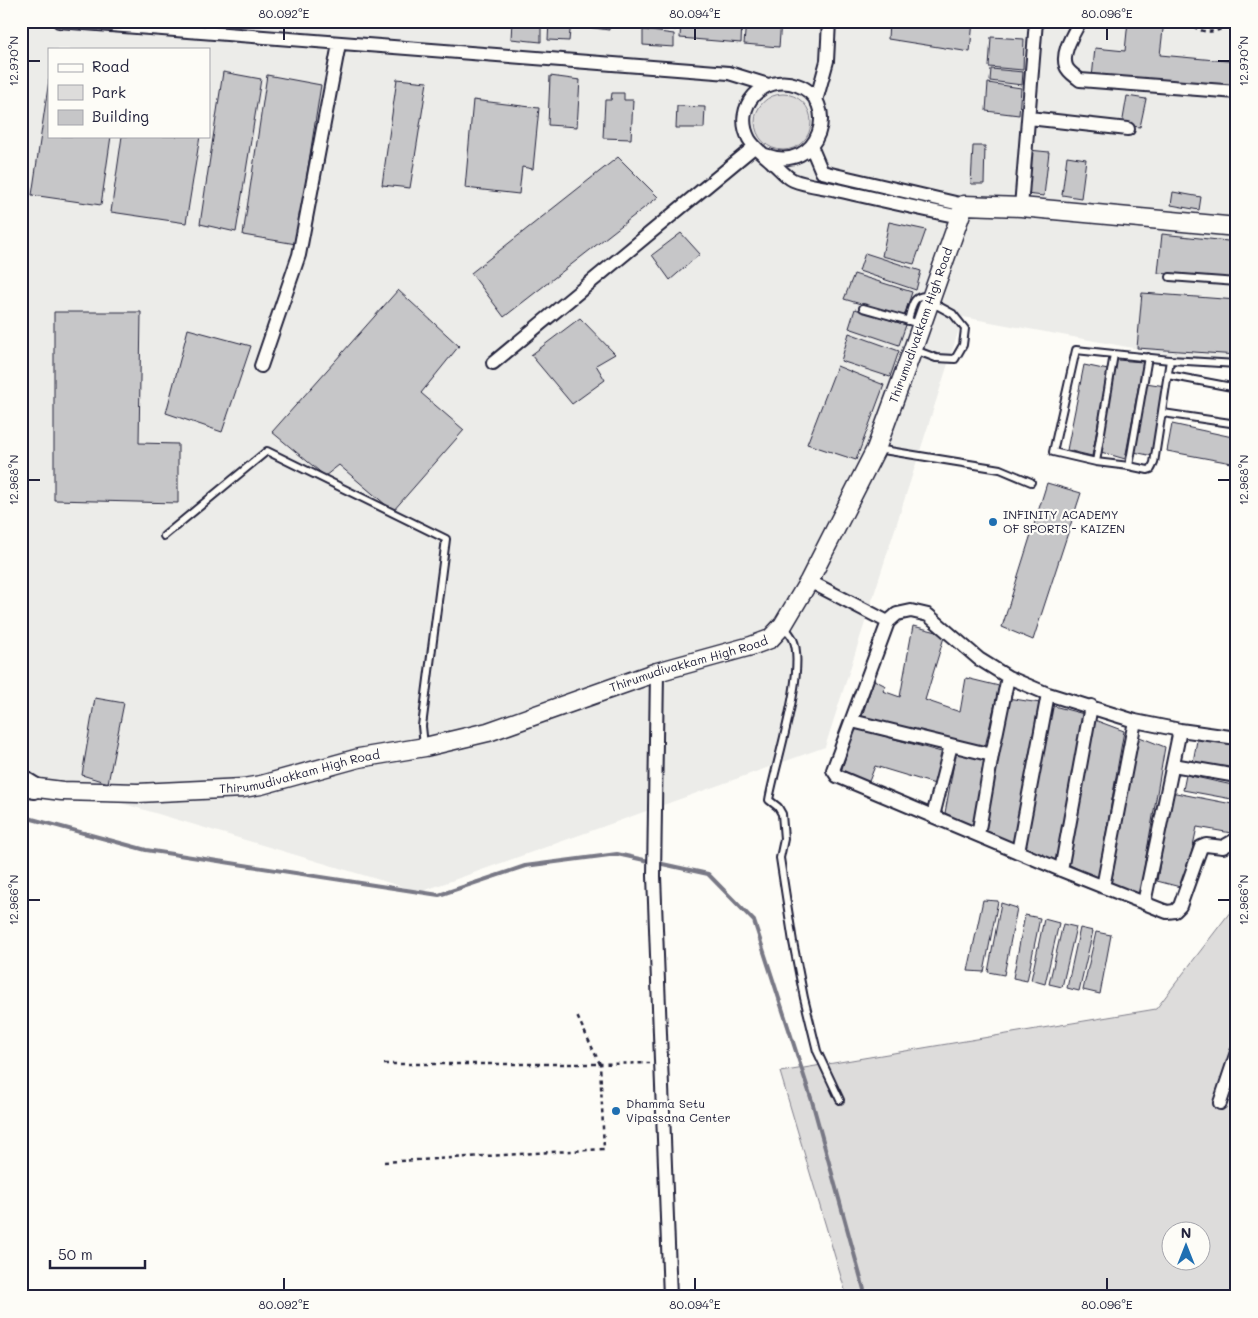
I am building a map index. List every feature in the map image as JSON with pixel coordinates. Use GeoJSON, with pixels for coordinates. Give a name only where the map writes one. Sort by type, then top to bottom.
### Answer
{"type":"FeatureCollection","features":[{"type":"Feature","properties":{"kind":"main road"},"geometry":{"type":"LineString","coordinates":[[962,211],[1021,207],[1237,227]]}},
{"type":"Feature","properties":{"kind":"main road","name":"Thirumudivakkam High Road"},"geometry":{"type":"LineString","coordinates":[[24,786],[62,790],[138,793],[243,788],[301,775],[359,758],[425,747],[488,732],[657,672],[770,639],[783,625],[809,581],[876,449],[913,349],[915,322],[931,299],[962,211]]}},
{"type":"Feature","properties":{"kind":"street"},"geometry":{"type":"LineString","coordinates":[[59,21],[729,73],[768,85]]}},
{"type":"Feature","properties":{"kind":"street"},"geometry":{"type":"LineString","coordinates":[[816,101],[828,61],[829,21]]}},
{"type":"Feature","properties":{"kind":"street"},"geometry":{"type":"LineString","coordinates":[[1021,207],[1036,21]]}},
{"type":"Feature","properties":{"kind":"street"},"geometry":{"type":"LineString","coordinates":[[1080,21],[1066,52],[1066,65],[1071,73],[1080,80],[1237,92]]}},
{"type":"Feature","properties":{"kind":"street"},"geometry":{"type":"LineString","coordinates":[[261,366],[299,255],[339,44]]}},
{"type":"Feature","properties":{"kind":"street"},"geometry":{"type":"LineString","coordinates":[[760,151],[774,158],[789,158],[804,153],[811,146],[820,129],[820,110],[816,101],[809,92],[795,84],[778,82],[759,90],[747,107],[745,117],[747,133],[760,151],[792,180],[962,211]]}},
{"type":"Feature","properties":{"kind":"street"},"geometry":{"type":"LineString","coordinates":[[1029,118],[1128,129]]}},
{"type":"Feature","properties":{"kind":"street"},"geometry":{"type":"LineString","coordinates":[[811,146],[822,172],[962,211]]}},
{"type":"Feature","properties":{"kind":"street"},"geometry":{"type":"LineString","coordinates":[[493,363],[760,151]]}},
{"type":"Feature","properties":{"kind":"street"},"geometry":{"type":"LineString","coordinates":[[809,581],[888,622]]}},
{"type":"Feature","properties":{"kind":"street"},"geometry":{"type":"LineString","coordinates":[[1237,738],[1135,721],[1048,694],[1008,678],[980,659],[928,615],[911,611],[897,614],[888,622],[833,770],[837,776],[1061,870],[1167,912],[1175,911],[1180,906],[1201,847],[1206,845],[1222,847],[1237,839]]}},
{"type":"Feature","properties":{"kind":"street"},"geometry":{"type":"LineString","coordinates":[[657,672],[654,876],[670,1297]]}},
{"type":"Feature","properties":{"kind":"street"},"geometry":{"type":"LineString","coordinates":[[978,835],[1008,678]]}},
{"type":"Feature","properties":{"kind":"street"},"geometry":{"type":"LineString","coordinates":[[1018,852],[1048,694]]}},
{"type":"Feature","properties":{"kind":"street"},"geometry":{"type":"LineString","coordinates":[[1061,870],[1091,706]]}},
{"type":"Feature","properties":{"kind":"street"},"geometry":{"type":"LineString","coordinates":[[852,721],[992,755]]}},
{"type":"Feature","properties":{"kind":"street"},"geometry":{"type":"LineString","coordinates":[[1104,887],[1135,721]]}},
{"type":"Feature","properties":{"kind":"street"},"geometry":{"type":"LineString","coordinates":[[1144,903],[1180,730]]}},
{"type":"Feature","properties":{"kind":"street"},"geometry":{"type":"LineString","coordinates":[[933,816],[951,745]]}},
{"type":"Feature","properties":{"kind":"street"},"geometry":{"type":"LineString","coordinates":[[1173,765],[1237,776]]}},
{"type":"Feature","properties":{"kind":"street"},"geometry":{"type":"LineString","coordinates":[[1220,1103],[1236,1057]]}},
{"type":"Feature","properties":{"kind":"lane"},"geometry":{"type":"LineString","coordinates":[[1170,277],[1237,282]]}},
{"type":"Feature","properties":{"kind":"lane"},"geometry":{"type":"LineString","coordinates":[[913,349],[936,358],[955,358],[963,345],[965,329],[953,314],[931,299]]}},
{"type":"Feature","properties":{"kind":"lane"},"geometry":{"type":"LineString","coordinates":[[863,308],[915,322]]}},
{"type":"Feature","properties":{"kind":"lane"},"geometry":{"type":"LineString","coordinates":[[1170,360],[1153,467],[1148,470],[1096,462],[1054,452],[1076,350],[1170,360],[1237,364]]}},
{"type":"Feature","properties":{"kind":"lane"},"geometry":{"type":"LineString","coordinates":[[1096,462],[1114,354]]}},
{"type":"Feature","properties":{"kind":"lane"},"geometry":{"type":"LineString","coordinates":[[1129,466],[1148,358]]}},
{"type":"Feature","properties":{"kind":"lane"},"geometry":{"type":"LineString","coordinates":[[1168,375],[1237,388]]}},
{"type":"Feature","properties":{"kind":"lane"},"geometry":{"type":"LineString","coordinates":[[1163,413],[1237,424]]}},
{"type":"Feature","properties":{"kind":"lane"},"geometry":{"type":"LineString","coordinates":[[876,449],[1000,469],[1031,482]]}},
{"type":"Feature","properties":{"kind":"lane"},"geometry":{"type":"LineString","coordinates":[[164,536],[267,451],[446,539],[422,726],[425,747]]}},
{"type":"Feature","properties":{"kind":"lane"},"geometry":{"type":"LineString","coordinates":[[783,625],[793,640],[796,672],[788,720],[774,775],[770,800],[778,807],[782,814],[784,839],[780,858],[804,998],[817,1050],[840,1100]]}},
{"type":"Feature","properties":{"kind":"path"},"geometry":{"type":"LineString","coordinates":[[1188,21],[1192,26],[1209,32],[1225,29],[1234,21]]}},
{"type":"Feature","properties":{"kind":"path"},"geometry":{"type":"LineString","coordinates":[[384,1162],[604,1149],[600,1064],[577,1016]]}},
{"type":"Feature","properties":{"kind":"path"},"geometry":{"type":"LineString","coordinates":[[384,1064],[600,1064],[662,1062]]}},
{"type":"Feature","properties":{"kind":"shaded area"},"geometry":{"type":"Polygon","coordinates":[[[21,21],[1237,21],[1237,367],[963,317],[825,747],[420,892],[21,773],[21,21]]]}},
{"type":"Feature","properties":{"kind":"green space"},"geometry":{"type":"Polygon","coordinates":[[[783,94],[794,96],[803,102],[809,111],[811,122],[809,133],[803,142],[794,148],[783,150],[772,148],[763,142],[757,133],[755,122],[757,111],[763,102],[772,96],[783,94]]]}},
{"type":"Feature","properties":{"kind":"green space"},"geometry":{"type":"Polygon","coordinates":[[[1237,903],[1237,1297],[847,1297],[780,1072],[1156,1009],[1237,903]]]}},
{"type":"Feature","properties":{"kind":"building"},"geometry":{"type":"Polygon","coordinates":[[[283,21],[315,21],[315,24],[283,21]]]}},
{"type":"Feature","properties":{"kind":"building"},"geometry":{"type":"Polygon","coordinates":[[[318,21],[343,21],[343,25],[318,24],[318,21]]]}},
{"type":"Feature","properties":{"kind":"building"},"geometry":{"type":"Polygon","coordinates":[[[384,21],[475,21],[474,25],[384,21]]]}},
{"type":"Feature","properties":{"kind":"building"},"geometry":{"type":"Polygon","coordinates":[[[512,21],[541,24],[541,42],[511,39],[512,21]]]}},
{"type":"Feature","properties":{"kind":"building"},"geometry":{"type":"Polygon","coordinates":[[[549,21],[571,21],[569,41],[548,40],[549,21]]]}},
{"type":"Feature","properties":{"kind":"building"},"geometry":{"type":"Polygon","coordinates":[[[579,21],[609,21],[609,30],[579,26],[579,21]]]}},
{"type":"Feature","properties":{"kind":"building"},"geometry":{"type":"Polygon","coordinates":[[[618,21],[676,21],[676,30],[618,21]]]}},
{"type":"Feature","properties":{"kind":"building"},"geometry":{"type":"Polygon","coordinates":[[[681,21],[742,21],[741,43],[680,38],[681,21]]]}},
{"type":"Feature","properties":{"kind":"building"},"geometry":{"type":"Polygon","coordinates":[[[746,21],[781,21],[779,47],[744,44],[746,21]]]}},
{"type":"Feature","properties":{"kind":"building"},"geometry":{"type":"Polygon","coordinates":[[[889,21],[973,21],[970,52],[888,39],[889,21]]]}},
{"type":"Feature","properties":{"kind":"building"},"geometry":{"type":"Polygon","coordinates":[[[1128,21],[1164,21],[1160,55],[1237,62],[1237,90],[1092,78],[1095,48],[1125,51],[1128,21]]]}},
{"type":"Feature","properties":{"kind":"building"},"geometry":{"type":"Polygon","coordinates":[[[643,30],[674,34],[674,47],[643,45],[643,30]]]}},
{"type":"Feature","properties":{"kind":"building"},"geometry":{"type":"Polygon","coordinates":[[[991,37],[1024,39],[1023,70],[989,67],[991,37]]]}},
{"type":"Feature","properties":{"kind":"building"},"geometry":{"type":"Polygon","coordinates":[[[991,69],[1023,72],[1022,85],[990,81],[991,69]]]}},
{"type":"Feature","properties":{"kind":"building"},"geometry":{"type":"Polygon","coordinates":[[[223,72],[261,79],[236,232],[200,224],[223,72]]]}},
{"type":"Feature","properties":{"kind":"building"},"geometry":{"type":"Polygon","coordinates":[[[267,75],[321,85],[296,244],[243,235],[267,75]]]}},
{"type":"Feature","properties":{"kind":"building"},"geometry":{"type":"Polygon","coordinates":[[[550,76],[580,80],[577,127],[548,125],[550,76]]]}},
{"type":"Feature","properties":{"kind":"building"},"geometry":{"type":"Polygon","coordinates":[[[397,79],[427,82],[410,188],[382,185],[397,79]]]}},
{"type":"Feature","properties":{"kind":"building"},"geometry":{"type":"Polygon","coordinates":[[[988,83],[1021,88],[1019,115],[986,111],[988,83]]]}},
{"type":"Feature","properties":{"kind":"building"},"geometry":{"type":"Polygon","coordinates":[[[48,87],[48,138],[111,138],[101,205],[32,195],[48,87]]]}},
{"type":"Feature","properties":{"kind":"building"},"geometry":{"type":"Polygon","coordinates":[[[612,93],[624,93],[624,100],[633,100],[631,139],[603,138],[605,100],[611,100],[612,93]]]}},
{"type":"Feature","properties":{"kind":"building"},"geometry":{"type":"Polygon","coordinates":[[[1127,96],[1146,99],[1140,127],[1122,125],[1127,96]]]}},
{"type":"Feature","properties":{"kind":"building"},"geometry":{"type":"Polygon","coordinates":[[[473,100],[539,108],[533,169],[522,167],[519,194],[465,188],[473,100]]]}},
{"type":"Feature","properties":{"kind":"building"},"geometry":{"type":"Polygon","coordinates":[[[677,106],[705,107],[704,128],[676,128],[677,106]]]}},
{"type":"Feature","properties":{"kind":"building"},"geometry":{"type":"Polygon","coordinates":[[[122,138],[200,138],[186,223],[111,212],[122,138]]]}},
{"type":"Feature","properties":{"kind":"building"},"geometry":{"type":"Polygon","coordinates":[[[973,146],[985,146],[984,184],[971,184],[973,146]]]}},
{"type":"Feature","properties":{"kind":"building"},"geometry":{"type":"Polygon","coordinates":[[[1029,150],[1049,152],[1044,196],[1026,194],[1029,150]]]}},
{"type":"Feature","properties":{"kind":"building"},"geometry":{"type":"Polygon","coordinates":[[[1067,156],[1086,159],[1081,198],[1062,195],[1067,156]]]}},
{"type":"Feature","properties":{"kind":"building"},"geometry":{"type":"Polygon","coordinates":[[[618,157],[658,197],[504,317],[471,273],[618,157]]]}},
{"type":"Feature","properties":{"kind":"building"},"geometry":{"type":"Polygon","coordinates":[[[1173,192],[1201,197],[1199,210],[1171,205],[1173,192]]]}},
{"type":"Feature","properties":{"kind":"building"},"geometry":{"type":"Polygon","coordinates":[[[889,222],[926,230],[914,264],[882,256],[889,222]]]}},
{"type":"Feature","properties":{"kind":"building"},"geometry":{"type":"Polygon","coordinates":[[[681,233],[700,254],[670,280],[652,255],[681,233]]]}},
{"type":"Feature","properties":{"kind":"building"},"geometry":{"type":"Polygon","coordinates":[[[1162,234],[1237,242],[1237,280],[1158,273],[1162,234]]]}},
{"type":"Feature","properties":{"kind":"building"},"geometry":{"type":"Polygon","coordinates":[[[865,253],[921,271],[916,290],[859,271],[865,253]]]}},
{"type":"Feature","properties":{"kind":"building"},"geometry":{"type":"Polygon","coordinates":[[[854,274],[912,292],[904,317],[844,299],[854,274]]]}},
{"type":"Feature","properties":{"kind":"building"},"geometry":{"type":"Polygon","coordinates":[[[398,290],[459,346],[421,393],[464,430],[393,511],[339,465],[325,476],[272,432],[398,290]]]}},
{"type":"Feature","properties":{"kind":"building"},"geometry":{"type":"Polygon","coordinates":[[[1142,293],[1237,300],[1237,355],[1137,348],[1142,293]]]}},
{"type":"Feature","properties":{"kind":"building"},"geometry":{"type":"Polygon","coordinates":[[[855,309],[906,325],[899,345],[849,328],[855,309]]]}},
{"type":"Feature","properties":{"kind":"building"},"geometry":{"type":"Polygon","coordinates":[[[54,312],[141,312],[139,443],[178,444],[178,503],[54,500],[54,312]]]}},
{"type":"Feature","properties":{"kind":"building"},"geometry":{"type":"Polygon","coordinates":[[[580,318],[615,354],[596,365],[605,380],[572,404],[531,355],[580,318]]]}},
{"type":"Feature","properties":{"kind":"building"},"geometry":{"type":"Polygon","coordinates":[[[188,329],[251,346],[222,432],[166,413],[188,329]]]}},
{"type":"Feature","properties":{"kind":"building"},"geometry":{"type":"Polygon","coordinates":[[[849,333],[899,351],[890,377],[841,361],[849,333]]]}},
{"type":"Feature","properties":{"kind":"building"},"geometry":{"type":"Polygon","coordinates":[[[1117,360],[1143,362],[1125,459],[1101,452],[1117,360]]]}},
{"type":"Feature","properties":{"kind":"building"},"geometry":{"type":"Polygon","coordinates":[[[1084,365],[1108,370],[1092,456],[1067,450],[1084,365]]]}},
{"type":"Feature","properties":{"kind":"building"},"geometry":{"type":"Polygon","coordinates":[[[837,366],[884,385],[856,460],[807,444],[837,366]]]}},
{"type":"Feature","properties":{"kind":"building"},"geometry":{"type":"Polygon","coordinates":[[[1146,383],[1165,386],[1153,456],[1134,452],[1146,383]]]}},
{"type":"Feature","properties":{"kind":"building"},"geometry":{"type":"Polygon","coordinates":[[[1172,424],[1237,438],[1237,464],[1167,451],[1172,424]]]}},
{"type":"Feature","properties":{"kind":"building"},"geometry":{"type":"Polygon","coordinates":[[[1047,483],[1081,493],[1033,640],[1002,627],[1047,483]]]}},
{"type":"Feature","properties":{"kind":"building"},"geometry":{"type":"Polygon","coordinates":[[[913,626],[945,634],[925,700],[960,712],[966,678],[999,686],[985,747],[861,719],[874,680],[886,686],[883,691],[900,697],[913,626]]]}},
{"type":"Feature","properties":{"kind":"building"},"geometry":{"type":"Polygon","coordinates":[[[95,698],[124,703],[108,783],[82,775],[95,698]]]}},
{"type":"Feature","properties":{"kind":"building"},"geometry":{"type":"Polygon","coordinates":[[[1007,698],[1040,703],[1016,844],[985,833],[1007,698]]]}},
{"type":"Feature","properties":{"kind":"building"},"geometry":{"type":"Polygon","coordinates":[[[1050,705],[1084,714],[1057,863],[1025,849],[1050,705]]]}},
{"type":"Feature","properties":{"kind":"building"},"geometry":{"type":"Polygon","coordinates":[[[1092,719],[1124,731],[1098,879],[1068,864],[1092,719]]]}},
{"type":"Feature","properties":{"kind":"building"},"geometry":{"type":"Polygon","coordinates":[[[855,728],[945,753],[935,784],[875,766],[868,784],[840,775],[855,728]]]}},
{"type":"Feature","properties":{"kind":"building"},"geometry":{"type":"Polygon","coordinates":[[[1198,735],[1237,744],[1237,771],[1193,762],[1198,735]]]}},
{"type":"Feature","properties":{"kind":"building"},"geometry":{"type":"Polygon","coordinates":[[[1137,736],[1165,747],[1139,897],[1111,884],[1137,736]]]}},
{"type":"Feature","properties":{"kind":"building"},"geometry":{"type":"Polygon","coordinates":[[[956,752],[987,761],[974,828],[945,813],[956,752]]]}},
{"type":"Feature","properties":{"kind":"building"},"geometry":{"type":"Polygon","coordinates":[[[1186,775],[1237,786],[1237,800],[1183,790],[1186,775]]]}},
{"type":"Feature","properties":{"kind":"building"},"geometry":{"type":"Polygon","coordinates":[[[1171,792],[1237,805],[1237,834],[1197,827],[1184,888],[1157,881],[1171,792]]]}},
{"type":"Feature","properties":{"kind":"building"},"geometry":{"type":"Polygon","coordinates":[[[983,900],[998,901],[984,972],[968,971],[983,900]]]}},
{"type":"Feature","properties":{"kind":"building"},"geometry":{"type":"Polygon","coordinates":[[[1001,903],[1017,908],[1004,975],[988,972],[1001,903]]]}},
{"type":"Feature","properties":{"kind":"building"},"geometry":{"type":"Polygon","coordinates":[[[1025,915],[1040,918],[1027,981],[1013,978],[1025,915]]]}},
{"type":"Feature","properties":{"kind":"building"},"geometry":{"type":"Polygon","coordinates":[[[1044,919],[1059,923],[1045,984],[1031,980],[1044,919]]]}},
{"type":"Feature","properties":{"kind":"building"},"geometry":{"type":"Polygon","coordinates":[[[1063,924],[1076,927],[1062,987],[1049,984],[1063,924]]]}},
{"type":"Feature","properties":{"kind":"building"},"geometry":{"type":"Polygon","coordinates":[[[1080,928],[1093,931],[1079,991],[1067,988],[1080,928]]]}},
{"type":"Feature","properties":{"kind":"building"},"geometry":{"type":"Polygon","coordinates":[[[1096,932],[1111,935],[1100,994],[1083,990],[1096,932]]]}},
{"type":"Feature","properties":{"kind":"waterway"},"geometry":{"type":"LineString","coordinates":[[21,816],[146,850],[439,895],[525,866],[617,854],[708,874],[754,921],[812,1101],[866,1297]]}},
{"type":"Feature","properties":{"kind":"place","name":"INFINITY ACADEMY OF SPORTS - KAIZEN"},"geometry":{"type":"Point","coordinates":[993,522]}},
{"type":"Feature","properties":{"kind":"place","name":"Dhamma Setu Vipassana Center"},"geometry":{"type":"Point","coordinates":[616,1111]}}]}
